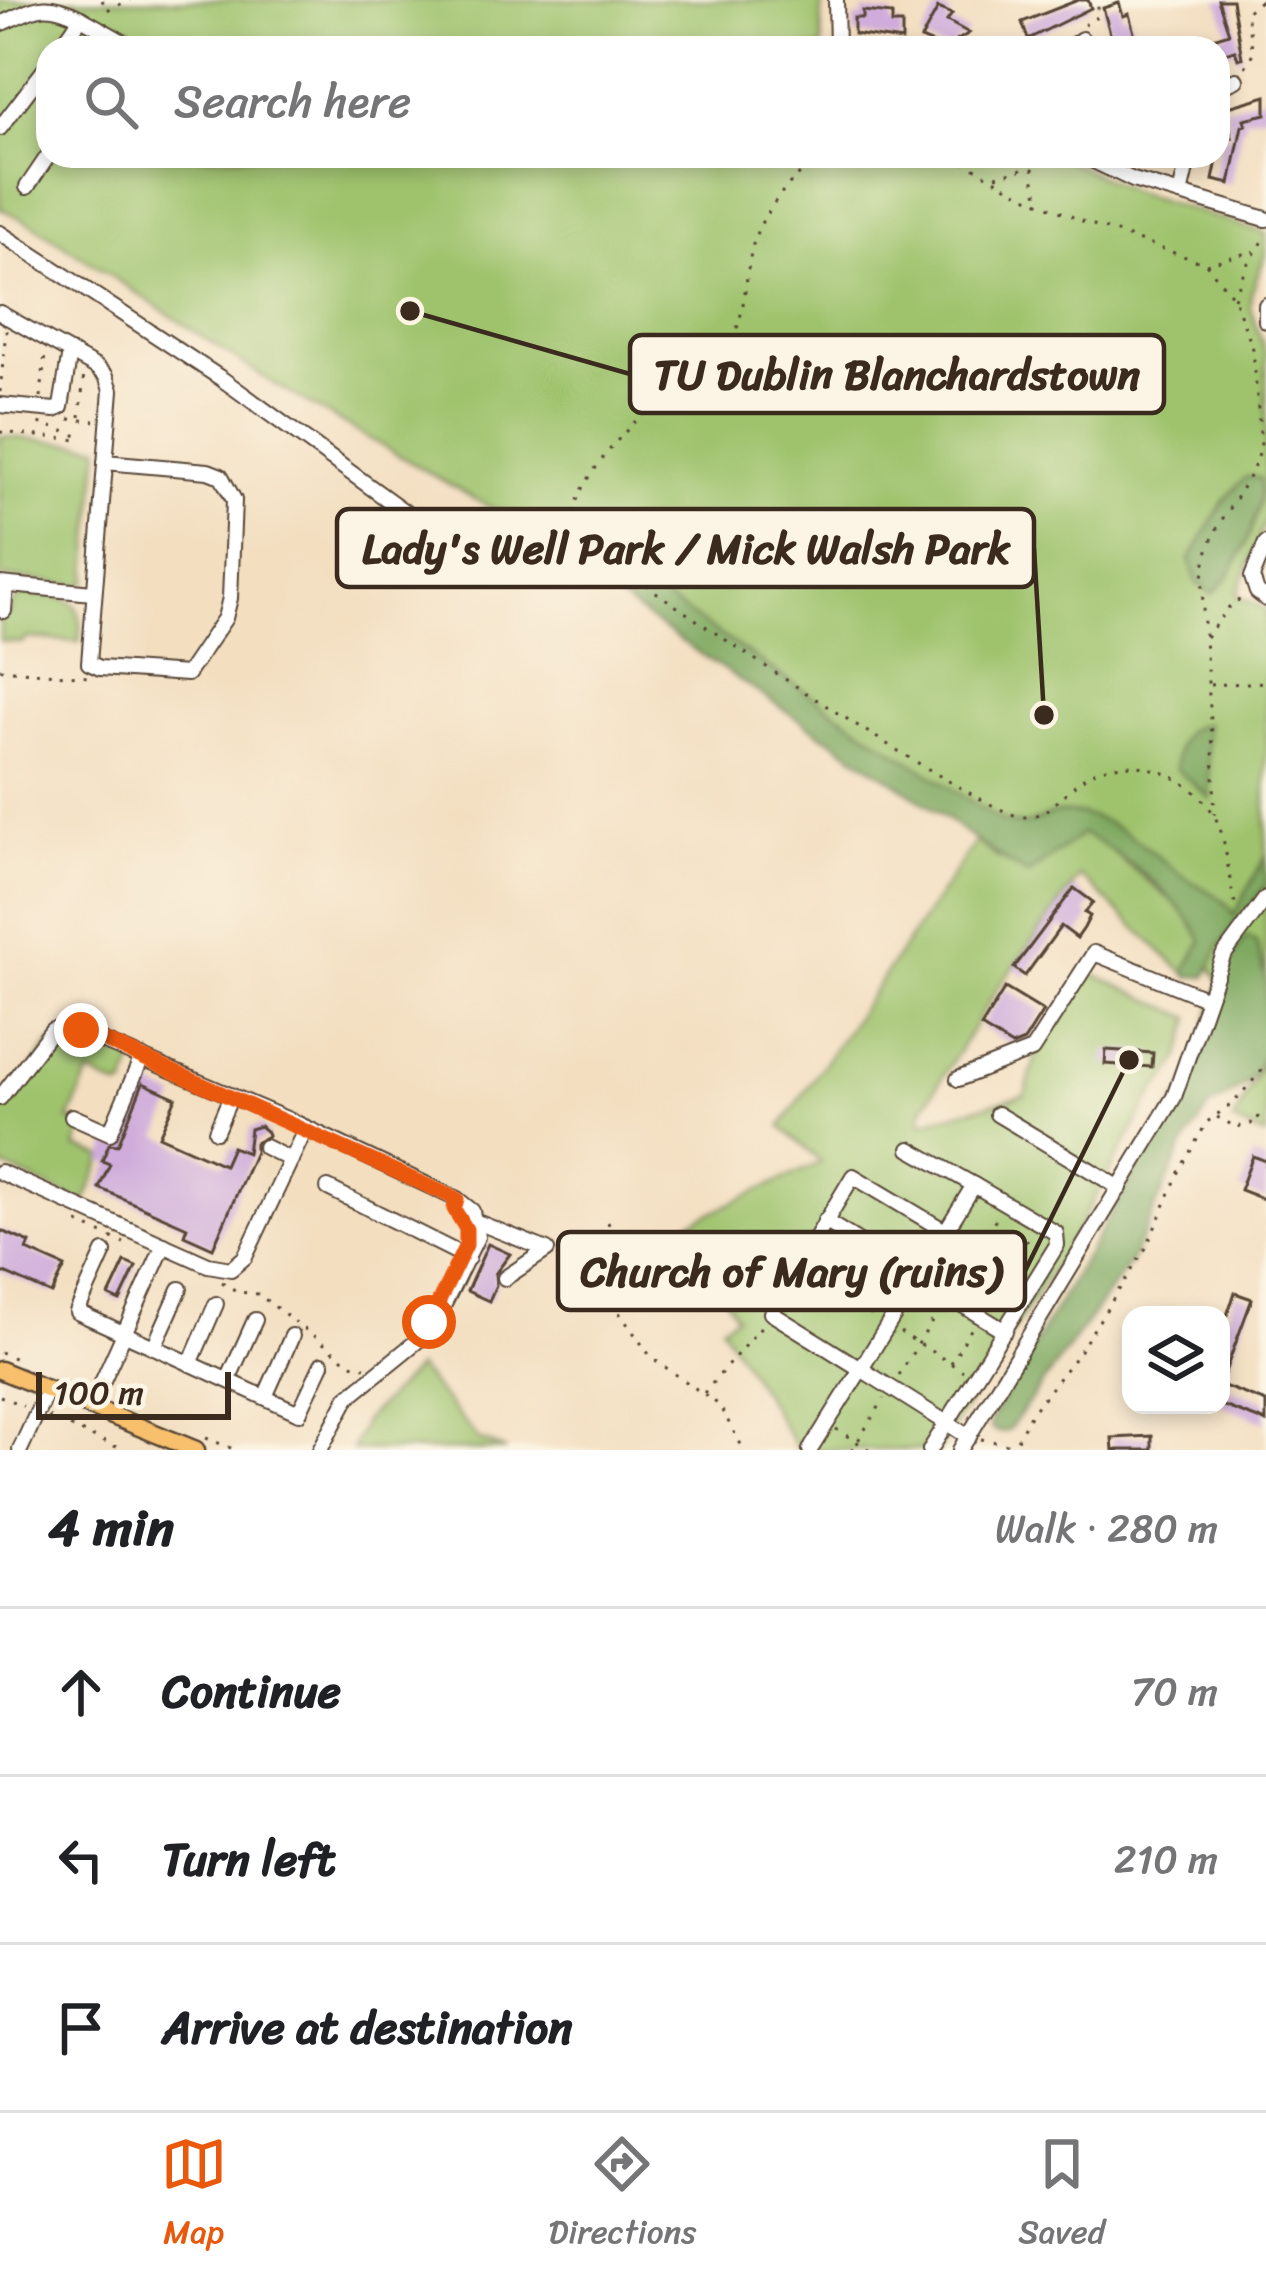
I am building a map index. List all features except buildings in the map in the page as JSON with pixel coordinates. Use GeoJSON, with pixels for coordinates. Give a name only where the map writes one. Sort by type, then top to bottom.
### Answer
{"type":"FeatureCollection","features":[{"type":"Feature","properties":{"kind":"main road"},"geometry":{"type":"LineString","coordinates":[[0,1370],[196,1450]]}},
{"type":"Feature","properties":{"kind":"street"},"geometry":{"type":"LineString","coordinates":[[836,0],[837,36]]}},
{"type":"Feature","properties":{"kind":"street"},"geometry":{"type":"LineString","coordinates":[[0,24],[49,1],[60,2],[111,36]]}},
{"type":"Feature","properties":{"kind":"street"},"geometry":{"type":"LineString","coordinates":[[69,36],[82,18]]}},
{"type":"Feature","properties":{"kind":"street"},"geometry":{"type":"LineString","coordinates":[[1230,83],[1237,80]]}},
{"type":"Feature","properties":{"kind":"street"},"geometry":{"type":"LineString","coordinates":[[0,128],[36,81]]}},
{"type":"Feature","properties":{"kind":"street"},"geometry":{"type":"LineString","coordinates":[[28,187],[41,168]]}},
{"type":"Feature","properties":{"kind":"street"},"geometry":{"type":"LineString","coordinates":[[1108,168],[1132,180],[1266,220]]}},
{"type":"Feature","properties":{"kind":"street"},"geometry":{"type":"LineString","coordinates":[[1180,194],[1186,168]]}},
{"type":"Feature","properties":{"kind":"street"},"geometry":{"type":"LineString","coordinates":[[0,233],[222,379],[475,563]]}},
{"type":"Feature","properties":{"kind":"street"},"geometry":{"type":"LineString","coordinates":[[1266,304],[1266,322]]}},
{"type":"Feature","properties":{"kind":"street"},"geometry":{"type":"LineString","coordinates":[[0,313],[96,367],[111,390],[88,658],[92,667],[181,676],[193,668],[225,618],[237,517],[230,486],[208,471],[105,462]]}},
{"type":"Feature","properties":{"kind":"street"},"geometry":{"type":"LineString","coordinates":[[0,405],[62,407],[70,352]]}},
{"type":"Feature","properties":{"kind":"street"},"geometry":{"type":"LineString","coordinates":[[1262,595],[1252,577],[1266,543]]}},
{"type":"Feature","properties":{"kind":"street"},"geometry":{"type":"LineString","coordinates":[[4,611],[3,585],[93,593]]}},
{"type":"Feature","properties":{"kind":"street"},"geometry":{"type":"LineString","coordinates":[[945,1231],[853,1176],[771,1313],[967,1440],[1174,1097],[1223,956],[1266,898]]}},
{"type":"Feature","properties":{"kind":"street"},"geometry":{"type":"LineString","coordinates":[[958,1079],[1031,1051],[1094,953],[1205,998]]}},
{"type":"Feature","properties":{"kind":"street"},"geometry":{"type":"LineString","coordinates":[[0,1098],[52,1030],[59,1026],[81,1030],[306,1128],[457,1199],[472,1211],[477,1237],[432,1329],[348,1397],[320,1450]]}},
{"type":"Feature","properties":{"kind":"street"},"geometry":{"type":"LineString","coordinates":[[72,1116],[110,1133],[142,1057]]}},
{"type":"Feature","properties":{"kind":"street"},"geometry":{"type":"LineString","coordinates":[[216,1131],[231,1096]]}},
{"type":"Feature","properties":{"kind":"street"},"geometry":{"type":"LineString","coordinates":[[997,1114],[1120,1188]]}},
{"type":"Feature","properties":{"kind":"street"},"geometry":{"type":"LineString","coordinates":[[0,1172],[221,1269],[239,1265],[306,1128]]}},
{"type":"Feature","properties":{"kind":"street"},"geometry":{"type":"LineString","coordinates":[[265,1147],[291,1160]]}},
{"type":"Feature","properties":{"kind":"street"},"geometry":{"type":"LineString","coordinates":[[910,1149],[1038,1222],[1059,1240],[929,1450]]}},
{"type":"Feature","properties":{"kind":"street"},"geometry":{"type":"LineString","coordinates":[[810,1450],[861,1369],[883,1321],[974,1185]]}},
{"type":"Feature","properties":{"kind":"street"},"geometry":{"type":"LineString","coordinates":[[328,1188],[468,1258]]}},
{"type":"Feature","properties":{"kind":"street"},"geometry":{"type":"LineString","coordinates":[[477,1222],[547,1250],[505,1278]]}},
{"type":"Feature","properties":{"kind":"street"},"geometry":{"type":"LineString","coordinates":[[826,1222],[1005,1331]]}},
{"type":"Feature","properties":{"kind":"street"},"geometry":{"type":"LineString","coordinates":[[91,1409],[164,1245]]}},
{"type":"Feature","properties":{"kind":"street"},"geometry":{"type":"LineString","coordinates":[[104,1252],[77,1312],[299,1412],[322,1364]]}},
{"type":"Feature","properties":{"kind":"street"},"geometry":{"type":"LineString","coordinates":[[154,1347],[180,1289]]}},
{"type":"Feature","properties":{"kind":"street"},"geometry":{"type":"LineString","coordinates":[[190,1364],[216,1304]]}},
{"type":"Feature","properties":{"kind":"street"},"geometry":{"type":"LineString","coordinates":[[228,1380],[255,1320]]}},
{"type":"Feature","properties":{"kind":"street"},"geometry":{"type":"LineString","coordinates":[[265,1397],[292,1336]]}},
{"type":"Feature","properties":{"kind":"street"},"geometry":{"type":"LineString","coordinates":[[20,1450],[47,1391]]}},
{"type":"Feature","properties":{"kind":"path"},"geometry":{"type":"LineString","coordinates":[[102,0],[107,10],[130,0]]}},
{"type":"Feature","properties":{"kind":"path"},"geometry":{"type":"LineString","coordinates":[[1237,80],[1253,53],[1246,12],[1262,2]]}},
{"type":"Feature","properties":{"kind":"path"},"geometry":{"type":"LineString","coordinates":[[812,168],[793,180],[758,231],[738,327],[722,358],[672,387],[605,457],[586,482],[574,511],[576,527],[589,542],[684,610],[1003,813],[1023,818],[1042,813],[1083,778],[1108,766],[1132,764],[1158,770],[1184,784],[1214,816]]}},
{"type":"Feature","properties":{"kind":"path"},"geometry":{"type":"LineString","coordinates":[[976,168],[1041,203],[1129,240],[1206,264],[1256,250]]}},
{"type":"Feature","properties":{"kind":"path"},"geometry":{"type":"LineString","coordinates":[[992,176],[1023,168]]}},
{"type":"Feature","properties":{"kind":"path"},"geometry":{"type":"LineString","coordinates":[[1035,168],[1041,203]]}},
{"type":"Feature","properties":{"kind":"path"},"geometry":{"type":"LineString","coordinates":[[1234,298],[1266,237]]}},
{"type":"Feature","properties":{"kind":"path"},"geometry":{"type":"LineString","coordinates":[[1206,264],[1234,298],[1254,354],[1263,422],[1258,460],[1222,517],[1206,556],[1214,816],[1230,859],[1235,902]]}},
{"type":"Feature","properties":{"kind":"path"},"geometry":{"type":"LineString","coordinates":[[0,394],[6,330]]}},
{"type":"Feature","properties":{"kind":"path"},"geometry":{"type":"LineString","coordinates":[[40,402],[46,351]]}},
{"type":"Feature","properties":{"kind":"path"},"geometry":{"type":"LineString","coordinates":[[80,420],[85,371]]}},
{"type":"Feature","properties":{"kind":"path"},"geometry":{"type":"LineString","coordinates":[[0,432],[78,440],[78,436],[38,423],[39,416]]}},
{"type":"Feature","properties":{"kind":"path"},"geometry":{"type":"LineString","coordinates":[[1205,639],[1232,603],[1262,595]]}},
{"type":"Feature","properties":{"kind":"path"},"geometry":{"type":"LineString","coordinates":[[1208,685],[1266,682]]}},
{"type":"Feature","properties":{"kind":"path"},"geometry":{"type":"LineString","coordinates":[[967,1440],[1013,1448],[1031,1413],[1077,1355],[1146,1248],[1180,1170],[1208,1122],[1265,1069]]}},
{"type":"Feature","properties":{"kind":"path"},"geometry":{"type":"LineString","coordinates":[[1215,1116],[1235,1127],[1251,1124],[1255,1116],[1266,1121]]}},
{"type":"Feature","properties":{"kind":"path"},"geometry":{"type":"LineString","coordinates":[[852,1450],[1005,1203]]}},
{"type":"Feature","properties":{"kind":"path"},"geometry":{"type":"LineString","coordinates":[[75,1222],[127,1245]]}},
{"type":"Feature","properties":{"kind":"path"},"geometry":{"type":"LineString","coordinates":[[608,1222],[622,1263],[612,1290],[613,1304],[651,1357],[719,1405],[744,1450]]}},
{"type":"Feature","properties":{"kind":"path"},"geometry":{"type":"LineString","coordinates":[[951,1363],[1038,1222]]}},
{"type":"Feature","properties":{"kind":"path"},"geometry":{"type":"LineString","coordinates":[[945,1231],[1032,1285]]}},
{"type":"Feature","properties":{"kind":"path"},"geometry":{"type":"LineString","coordinates":[[797,1269],[975,1378]]}},
{"type":"Feature","properties":{"kind":"path"},"geometry":{"type":"LineString","coordinates":[[206,1276],[238,1292],[258,1294],[351,1364],[374,1366]]}},
{"type":"Feature","properties":{"kind":"path"},"geometry":{"type":"LineString","coordinates":[[703,1394],[771,1313]]}},
{"type":"Feature","properties":{"kind":"path"},"geometry":{"type":"LineString","coordinates":[[0,1396],[123,1450]]}},
{"type":"Feature","properties":{"kind":"path"},"geometry":{"type":"LineString","coordinates":[[826,1423],[870,1450]]}},
{"type":"Feature","properties":{"kind":"green space"},"geometry":{"type":"Polygon","coordinates":[[[0,0],[821,0],[822,36],[36,36],[36,168],[1083,168],[1131,191],[1266,233],[1266,253],[1250,307],[1266,355],[1266,519],[1237,595],[1266,609],[1266,1056],[1199,948],[1186,968],[1188,976],[1080,876],[996,991],[922,1110],[922,1122],[1025,1095],[1038,1049],[1088,972],[1191,1018],[1189,1029],[1175,1066],[1155,1091],[1078,1228],[939,1450],[798,1450],[721,1326],[736,1316],[682,1226],[821,1162],[781,1127],[976,841],[999,859],[1083,834],[1102,843],[1168,898],[1157,878],[1085,822],[1021,849],[558,537],[544,546],[525,523],[526,517],[489,507],[274,384],[34,225],[0,208],[0,0]]]}},
{"type":"Feature","properties":{"kind":"green space"},"geometry":{"type":"Polygon","coordinates":[[[0,436],[100,446],[87,581],[80,585],[0,577],[0,436]]]}},
{"type":"Feature","properties":{"kind":"green space"},"geometry":{"type":"Polygon","coordinates":[[[1246,477],[1260,478],[1254,523],[1239,557],[1212,594],[1197,583],[1190,560],[1223,502],[1246,477]]]}},
{"type":"Feature","properties":{"kind":"green space"},"geometry":{"type":"Polygon","coordinates":[[[565,532],[999,820],[1022,824],[1070,813],[1102,821],[1218,897],[1234,915],[1266,855],[1266,885],[1222,942],[1206,977],[1188,976],[1186,969],[1202,941],[1181,910],[1133,865],[1082,834],[1028,874],[544,546],[565,532]]]}},
{"type":"Feature","properties":{"kind":"green space"},"geometry":{"type":"Polygon","coordinates":[[[23,594],[61,598],[75,606],[79,642],[0,641],[0,603],[1,612],[10,613],[11,605],[23,594]]]}},
{"type":"Feature","properties":{"kind":"green space"},"geometry":{"type":"Polygon","coordinates":[[[1206,724],[1210,798],[1176,769],[1181,739],[1206,724]]]}},
{"type":"Feature","properties":{"kind":"green space"},"geometry":{"type":"Polygon","coordinates":[[[1247,936],[1256,942],[1266,977],[1266,1048],[1255,1072],[1245,1085],[1210,1107],[1183,1147],[1130,1263],[1008,1431],[997,1432],[990,1428],[991,1419],[1187,1083],[1224,970],[1247,936]]]}},
{"type":"Feature","properties":{"kind":"green space"},"geometry":{"type":"Polygon","coordinates":[[[74,1035],[131,1058],[133,1065],[120,1088],[89,1074],[69,1120],[84,1126],[76,1147],[104,1157],[84,1203],[0,1165],[0,1108],[50,1043],[74,1035]]]}},
{"type":"Feature","properties":{"kind":"green space"},"geometry":{"type":"Polygon","coordinates":[[[1266,1056],[1266,1136],[1233,1122],[1266,1056]]]}},
{"type":"Feature","properties":{"kind":"green space"},"geometry":{"type":"Polygon","coordinates":[[[417,1368],[479,1440],[506,1450],[352,1450],[364,1421],[417,1368]]]}},
{"type":"Feature","properties":{"kind":"place","name":"TU Dublin Blanchardstown"},"geometry":{"type":"Point","coordinates":[410,311]}},
{"type":"Feature","properties":{"kind":"place","name":"Lady's Well Park / Mick Walsh Park"},"geometry":{"type":"Point","coordinates":[1044,715]}},
{"type":"Feature","properties":{"kind":"place","name":"Church of Mary (ruins)"},"geometry":{"type":"Point","coordinates":[1129,1060]}},
{"type":"Feature","properties":{"kind":"route"},"geometry":{"type":"LineString","coordinates":[[81,1030],[457,1199],[454,1209],[466,1229],[466,1245],[429,1322]]}}]}
